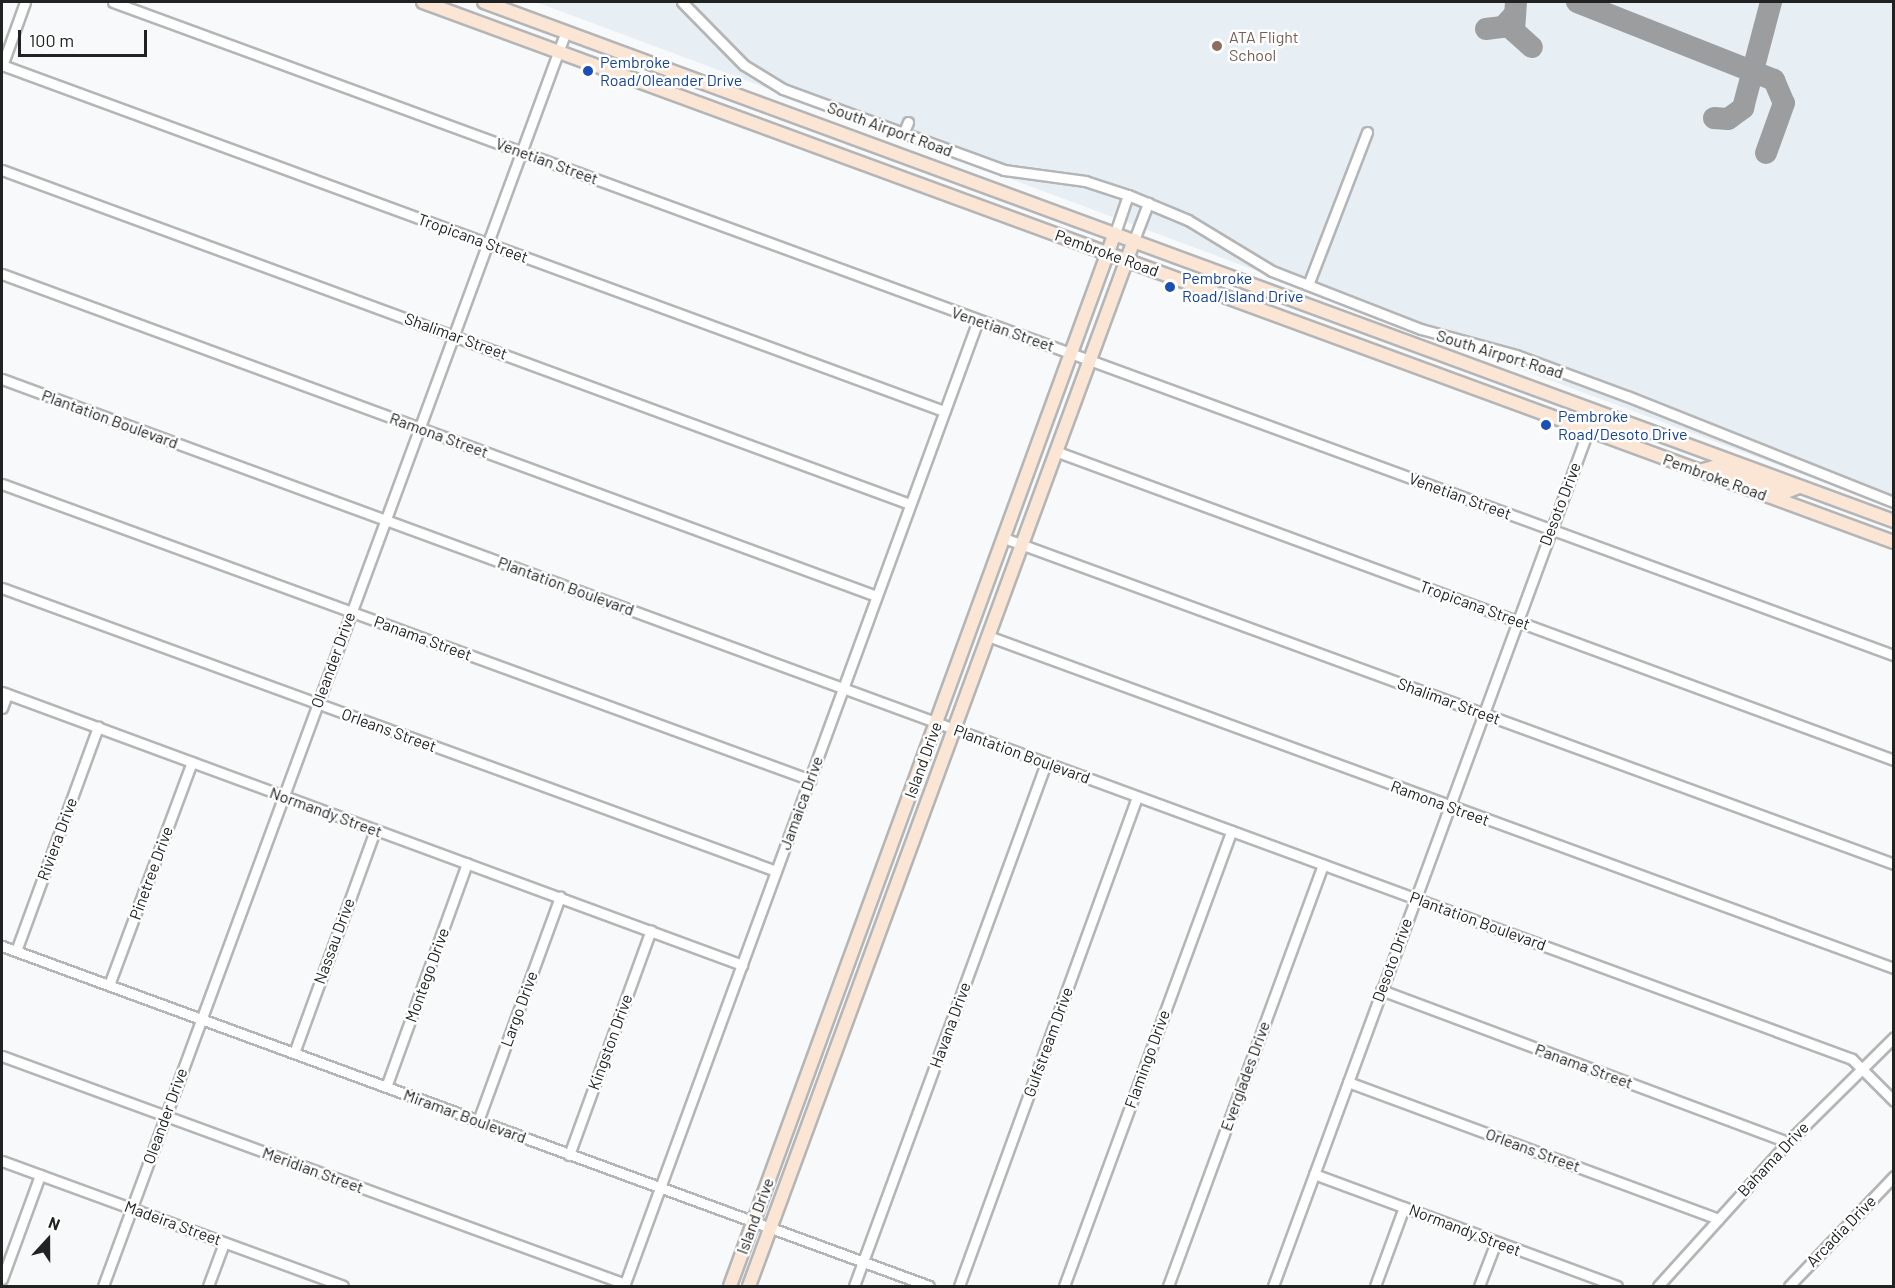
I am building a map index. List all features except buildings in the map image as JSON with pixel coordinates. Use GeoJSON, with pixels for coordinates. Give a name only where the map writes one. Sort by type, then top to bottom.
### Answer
{"type":"FeatureCollection","features":[{"type":"Feature","properties":{"kind":"main road","name":"Pembroke Road"},"geometry":{"type":"LineString","coordinates":[[423,2],[1893,542]]}},
{"type":"Feature","properties":{"kind":"main road","name":"Pembroke Road"},"geometry":{"type":"LineString","coordinates":[[484,2],[1893,522]]}},
{"type":"Feature","properties":{"kind":"main road","name":"Island Drive"},"geometry":{"type":"LineString","coordinates":[[730,1287],[1115,233]]}},
{"type":"Feature","properties":{"kind":"main road","name":"Island Drive"},"geometry":{"type":"LineString","coordinates":[[749,1287],[1134,240]]}},
{"type":"Feature","properties":{"kind":"main road"},"geometry":{"type":"LineString","coordinates":[[1588,431],[1607,426],[1684,453],[1711,454]]}},
{"type":"Feature","properties":{"kind":"main road"},"geometry":{"type":"LineString","coordinates":[[1699,471],[1714,467],[1784,493],[1799,487]]}},
{"type":"Feature","properties":{"kind":"street"},"geometry":{"type":"LineString","coordinates":[[2,65],[25,2]]}},
{"type":"Feature","properties":{"kind":"street","name":"Venetian Street"},"geometry":{"type":"LineString","coordinates":[[113,2],[1893,656]]}},
{"type":"Feature","properties":{"kind":"street","name":"South Airport Road"},"geometry":{"type":"LineString","coordinates":[[682,2],[766,82],[1004,170],[1076,179],[1128,195],[1188,220],[1246,259],[1308,285],[1438,335],[1595,384],[1893,502]]}},
{"type":"Feature","properties":{"kind":"street","name":"Oleander Drive"},"geometry":{"type":"LineString","coordinates":[[103,1287],[485,243],[565,33]]}},
{"type":"Feature","properties":{"kind":"street","name":"Tropicana Street"},"geometry":{"type":"LineString","coordinates":[[2,65],[944,411]]}},
{"type":"Feature","properties":{"kind":"street"},"geometry":{"type":"LineString","coordinates":[[903,134],[908,122]]}},
{"type":"Feature","properties":{"kind":"street"},"geometry":{"type":"LineString","coordinates":[[1308,285],[1368,132]]}},
{"type":"Feature","properties":{"kind":"street","name":"Shalimar Street"},"geometry":{"type":"LineString","coordinates":[[2,170],[910,504]]}},
{"type":"Feature","properties":{"kind":"street"},"geometry":{"type":"LineString","coordinates":[[1115,233],[1128,195]]}},
{"type":"Feature","properties":{"kind":"street"},"geometry":{"type":"LineString","coordinates":[[1134,240],[1148,203]]}},
{"type":"Feature","properties":{"kind":"street","name":"Ramona Street"},"geometry":{"type":"LineString","coordinates":[[2,274],[876,596]]}},
{"type":"Feature","properties":{"kind":"street","name":"Jamaica Drive"},"geometry":{"type":"LineString","coordinates":[[625,1285],[978,320]]}},
{"type":"Feature","properties":{"kind":"street","name":"Plantation Boulevard"},"geometry":{"type":"LineString","coordinates":[[2,379],[1852,1059],[1893,1101]]}},
{"type":"Feature","properties":{"kind":"street","name":"Desoto Drive"},"geometry":{"type":"LineString","coordinates":[[1273,1287],[1482,713],[1588,431]]}},
{"type":"Feature","properties":{"kind":"street","name":"Tropicana Street"},"geometry":{"type":"LineString","coordinates":[[1055,451],[1893,760]]}},
{"type":"Feature","properties":{"kind":"street","name":"Panama Street"},"geometry":{"type":"LineString","coordinates":[[2,484],[811,780]]}},
{"type":"Feature","properties":{"kind":"street","name":"Shalimar Street"},"geometry":{"type":"LineString","coordinates":[[1004,538],[1893,864]]}},
{"type":"Feature","properties":{"kind":"street","name":"Orleans Street"},"geometry":{"type":"LineString","coordinates":[[2,588],[776,871]]}},
{"type":"Feature","properties":{"kind":"street","name":"Ramona Street"},"geometry":{"type":"LineString","coordinates":[[988,636],[1893,968]]}},
{"type":"Feature","properties":{"kind":"street"},"geometry":{"type":"LineString","coordinates":[[2,708],[4,693]]}},
{"type":"Feature","properties":{"kind":"street","name":"Normandy Street"},"geometry":{"type":"LineString","coordinates":[[4,693],[742,965]]}},
{"type":"Feature","properties":{"kind":"street","name":"Riviera Drive"},"geometry":{"type":"LineString","coordinates":[[16,951],[98,728]]}},
{"type":"Feature","properties":{"kind":"street","name":"Pinetree Drive"},"geometry":{"type":"LineString","coordinates":[[109,985],[192,762]]}},
{"type":"Feature","properties":{"kind":"street","name":"Havana Drive"},"geometry":{"type":"LineString","coordinates":[[854,1287],[1046,763]]}},
{"type":"Feature","properties":{"kind":"street","name":"Gulfstream Drive"},"geometry":{"type":"LineString","coordinates":[[959,1287],[1137,797]]}},
{"type":"Feature","properties":{"kind":"street","name":"Nassau Drive"},"geometry":{"type":"LineString","coordinates":[[294,1053],[375,830]]}},
{"type":"Feature","properties":{"kind":"street","name":"Flamingo Drive"},"geometry":{"type":"LineString","coordinates":[[1064,1287],[1231,831]]}},
{"type":"Feature","properties":{"kind":"street","name":"Montego Drive"},"geometry":{"type":"LineString","coordinates":[[386,1087],[468,863]]}},
{"type":"Feature","properties":{"kind":"street","name":"Everglades Drive"},"geometry":{"type":"LineString","coordinates":[[1168,1287],[1323,865]]}},
{"type":"Feature","properties":{"kind":"street","name":"Largo Drive"},"geometry":{"type":"LineString","coordinates":[[478,1121],[560,897]]}},
{"type":"Feature","properties":{"kind":"street","name":"Kingston Drive"},"geometry":{"type":"LineString","coordinates":[[569,1155],[651,930]]}},
{"type":"Feature","properties":{"kind":"street","name":"Miramar Boulevard"},"geometry":{"type":"LineString","coordinates":[[2,946],[929,1287]]}},
{"type":"Feature","properties":{"kind":"street","name":"Panama Street"},"geometry":{"type":"LineString","coordinates":[[1381,990],[1788,1142]]}},
{"type":"Feature","properties":{"kind":"street","name":"Bahama Drive"},"geometry":{"type":"LineString","coordinates":[[1658,1287],[1788,1142],[1893,1037]]}},
{"type":"Feature","properties":{"kind":"street","name":"Meridian Street"},"geometry":{"type":"LineString","coordinates":[[2,1056],[625,1285]]}},
{"type":"Feature","properties":{"kind":"street","name":"Orleans Street"},"geometry":{"type":"LineString","coordinates":[[1348,1082],[1718,1219]]}},
{"type":"Feature","properties":{"kind":"street","name":"Madeira Street"},"geometry":{"type":"LineString","coordinates":[[2,1161],[344,1287]]}},
{"type":"Feature","properties":{"kind":"street","name":"Normandy Street"},"geometry":{"type":"LineString","coordinates":[[1314,1174],[1617,1287]]}},
{"type":"Feature","properties":{"kind":"street"},"geometry":{"type":"LineString","coordinates":[[2,1279],[40,1175]]}},
{"type":"Feature","properties":{"kind":"street","name":"Arcadia Drive"},"geometry":{"type":"LineString","coordinates":[[1789,1287],[1893,1176]]}},
{"type":"Feature","properties":{"kind":"street"},"geometry":{"type":"LineString","coordinates":[[1375,1287],[1404,1207]]}},
{"type":"Feature","properties":{"kind":"street"},"geometry":{"type":"LineString","coordinates":[[1479,1287],[1496,1242]]}},
{"type":"Feature","properties":{"kind":"street"},"geometry":{"type":"LineString","coordinates":[[208,1287],[224,1243]]}},
{"type":"Feature","properties":{"kind":"street"},"geometry":{"type":"LineString","coordinates":[[312,1287],[316,1276]]}},
{"type":"Feature","properties":{"kind":"shaded area"},"geometry":{"type":"Polygon","coordinates":[[[536,2],[1893,2],[1893,508],[536,2]]]}},
{"type":"Feature","properties":{"kind":"taxiway"},"geometry":{"type":"LineString","coordinates":[[1516,2],[1514,31],[1532,47]]}},
{"type":"Feature","properties":{"kind":"taxiway"},"geometry":{"type":"LineString","coordinates":[[1577,2],[1774,80],[1784,103],[1766,153]]}},
{"type":"Feature","properties":{"kind":"taxiway"},"geometry":{"type":"LineString","coordinates":[[1714,118],[1728,119],[1743,108],[1771,2]]}},
{"type":"Feature","properties":{"kind":"taxiway"},"geometry":{"type":"LineString","coordinates":[[1486,29],[1503,27],[1514,15]]}},
{"type":"Feature","properties":{"kind":"place","name":"ATA Flight School"},"geometry":{"type":"Point","coordinates":[1217,46]}},
{"type":"Feature","properties":{"kind":"place","name":"Pembroke Road/Oleander Drive"},"geometry":{"type":"Point","coordinates":[588,71]}},
{"type":"Feature","properties":{"kind":"place","name":"Pembroke Road/Island Drive"},"geometry":{"type":"Point","coordinates":[1170,287]}},
{"type":"Feature","properties":{"kind":"place","name":"Pembroke Road/Desoto Drive"},"geometry":{"type":"Point","coordinates":[1546,425]}}]}
